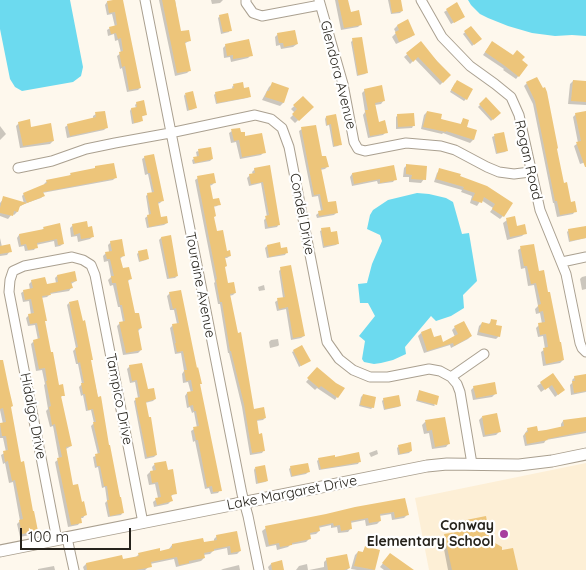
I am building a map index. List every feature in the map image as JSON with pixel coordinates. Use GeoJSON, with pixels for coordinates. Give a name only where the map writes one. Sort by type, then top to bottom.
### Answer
{"type":"FeatureCollection","features":[{"type":"Feature","properties":{"kind":"street","name":"Touraine Avenue"},"geometry":{"type":"LineString","coordinates":[[145,0],[242,494],[259,570]]}},
{"type":"Feature","properties":{"kind":"street"},"geometry":{"type":"LineString","coordinates":[[246,0],[253,13],[262,16],[320,2]]}},
{"type":"Feature","properties":{"kind":"street","name":"Rogan Road"},"geometry":{"type":"LineString","coordinates":[[421,0],[442,37],[470,66],[511,97],[519,115],[530,172],[540,210],[566,274],[580,343],[586,351]]}},
{"type":"Feature","properties":{"kind":"street","name":"Glendora Avenue"},"geometry":{"type":"LineString","coordinates":[[320,2],[343,84],[354,142],[358,149],[365,151],[406,143],[441,146],[455,150],[499,172],[514,174],[530,172]]}},
{"type":"Feature","properties":{"kind":"street","name":"Condel Drive"},"geometry":{"type":"LineString","coordinates":[[18,168],[52,161],[86,149],[254,115],[271,119],[282,128],[289,147],[327,342],[339,359],[353,370],[370,377],[388,377],[429,369],[440,371],[451,377]]}},
{"type":"Feature","properties":{"kind":"street","name":"Tampico Drive"},"geometry":{"type":"LineString","coordinates":[[9,292],[13,271],[24,266],[72,257],[83,260],[90,265],[96,275],[143,523]]}},
{"type":"Feature","properties":{"kind":"street"},"geometry":{"type":"LineString","coordinates":[[562,262],[586,257]]}},
{"type":"Feature","properties":{"kind":"street","name":"Hidalgo Drive"},"geometry":{"type":"LineString","coordinates":[[9,292],[62,539],[74,570]]}},
{"type":"Feature","properties":{"kind":"street"},"geometry":{"type":"LineString","coordinates":[[472,464],[460,392],[457,384],[451,377],[484,354]]}},
{"type":"Feature","properties":{"kind":"street","name":"Lake Margaret Drive"},"geometry":{"type":"LineString","coordinates":[[0,551],[407,469],[447,464],[519,465],[586,454]]}},
{"type":"Feature","properties":{"kind":"shaded area","name":"Conway Elementary School"},"geometry":{"type":"Polygon","coordinates":[[[586,463],[586,570],[429,570],[415,498],[586,463]]]}},
{"type":"Feature","properties":{"kind":"water"},"geometry":{"type":"Polygon","coordinates":[[[0,0],[70,0],[83,67],[81,76],[73,82],[22,91],[15,87],[10,79],[0,29],[0,0]]]}},
{"type":"Feature","properties":{"kind":"water"},"geometry":{"type":"Polygon","coordinates":[[[468,0],[586,0],[586,36],[555,36],[532,33],[508,26],[480,14],[468,0]]]}},
{"type":"Feature","properties":{"kind":"water"},"geometry":{"type":"Polygon","coordinates":[[[417,193],[446,198],[453,202],[462,234],[469,233],[477,281],[463,295],[464,308],[451,316],[436,321],[431,316],[405,347],[406,354],[381,363],[364,362],[362,359],[365,341],[359,336],[375,316],[368,303],[360,303],[358,284],[367,283],[372,264],[382,241],[380,235],[367,229],[370,215],[373,210],[388,200],[417,193]]]}},
{"type":"Feature","properties":{"kind":"building"},"geometry":{"type":"Polygon","coordinates":[[[123,0],[141,88],[129,90],[125,66],[122,67],[119,52],[123,51],[121,38],[118,39],[116,33],[111,34],[109,27],[117,25],[115,12],[109,13],[107,1],[123,0]]]}},
{"type":"Feature","properties":{"kind":"building"},"geometry":{"type":"Polygon","coordinates":[[[162,0],[175,0],[181,31],[189,30],[191,41],[185,42],[191,71],[177,73],[162,0]]]}},
{"type":"Feature","properties":{"kind":"building"},"geometry":{"type":"Polygon","coordinates":[[[338,0],[348,0],[351,12],[359,10],[362,25],[344,28],[338,0]]]}},
{"type":"Feature","properties":{"kind":"building"},"geometry":{"type":"Polygon","coordinates":[[[390,0],[401,0],[403,11],[392,13],[390,0]]]}},
{"type":"Feature","properties":{"kind":"building"},"geometry":{"type":"Polygon","coordinates":[[[457,2],[465,17],[454,23],[446,9],[457,2]]]}},
{"type":"Feature","properties":{"kind":"building"},"geometry":{"type":"Polygon","coordinates":[[[228,13],[232,31],[223,32],[219,15],[228,13]]]}},
{"type":"Feature","properties":{"kind":"building"},"geometry":{"type":"Polygon","coordinates":[[[408,19],[415,35],[399,42],[395,32],[399,30],[397,25],[408,19]]]}},
{"type":"Feature","properties":{"kind":"building"},"geometry":{"type":"Polygon","coordinates":[[[471,26],[482,39],[474,45],[464,31],[471,26]]]}},
{"type":"Feature","properties":{"kind":"building"},"geometry":{"type":"Polygon","coordinates":[[[295,30],[298,44],[284,47],[283,43],[279,43],[277,33],[295,30]]]}},
{"type":"Feature","properties":{"kind":"building"},"geometry":{"type":"Polygon","coordinates":[[[362,37],[368,73],[358,75],[352,38],[362,37]]]}},
{"type":"Feature","properties":{"kind":"building"},"geometry":{"type":"Polygon","coordinates":[[[249,39],[253,56],[233,59],[233,55],[227,56],[225,44],[249,39]]]}},
{"type":"Feature","properties":{"kind":"building"},"geometry":{"type":"Polygon","coordinates":[[[421,41],[451,75],[443,83],[418,57],[413,62],[406,53],[421,41]]]}},
{"type":"Feature","properties":{"kind":"building"},"geometry":{"type":"Polygon","coordinates":[[[492,41],[513,55],[517,50],[525,57],[522,60],[528,65],[519,77],[485,52],[492,41]]]}},
{"type":"Feature","properties":{"kind":"building"},"geometry":{"type":"Polygon","coordinates":[[[537,77],[547,92],[564,183],[567,182],[571,202],[575,201],[577,212],[560,215],[557,201],[555,201],[535,101],[526,82],[537,77]]]}},
{"type":"Feature","properties":{"kind":"building"},"geometry":{"type":"Polygon","coordinates":[[[457,80],[473,89],[467,100],[451,90],[457,80]]]}},
{"type":"Feature","properties":{"kind":"building"},"geometry":{"type":"Polygon","coordinates":[[[573,80],[586,81],[586,102],[571,101],[573,80]]]}},
{"type":"Feature","properties":{"kind":"building"},"geometry":{"type":"Polygon","coordinates":[[[243,82],[244,88],[249,87],[251,97],[217,103],[215,92],[234,88],[233,84],[243,82]]]}},
{"type":"Feature","properties":{"kind":"building"},"geometry":{"type":"Polygon","coordinates":[[[272,82],[289,88],[284,103],[265,97],[272,82]]]}},
{"type":"Feature","properties":{"kind":"building"},"geometry":{"type":"Polygon","coordinates":[[[382,85],[385,101],[375,103],[379,122],[385,120],[388,133],[370,136],[365,110],[368,110],[364,89],[382,85]]]}},
{"type":"Feature","properties":{"kind":"building"},"geometry":{"type":"Polygon","coordinates":[[[193,91],[197,108],[189,110],[185,93],[193,91]]]}},
{"type":"Feature","properties":{"kind":"building"},"geometry":{"type":"Polygon","coordinates":[[[303,96],[314,107],[299,121],[292,114],[297,109],[293,105],[303,96]]]}},
{"type":"Feature","properties":{"kind":"building"},"geometry":{"type":"Polygon","coordinates":[[[486,97],[501,113],[493,120],[479,104],[486,97]]]}},
{"type":"Feature","properties":{"kind":"building"},"geometry":{"type":"Polygon","coordinates":[[[144,100],[147,115],[142,116],[143,121],[134,123],[131,108],[137,107],[136,102],[144,100]]]}},
{"type":"Feature","properties":{"kind":"building"},"geometry":{"type":"Polygon","coordinates":[[[105,111],[108,128],[70,136],[67,124],[96,117],[95,112],[105,111]]]}},
{"type":"Feature","properties":{"kind":"building"},"geometry":{"type":"Polygon","coordinates":[[[427,111],[442,114],[441,119],[461,124],[463,118],[469,120],[467,127],[477,130],[474,140],[446,131],[423,127],[427,111]]]}},
{"type":"Feature","properties":{"kind":"building"},"geometry":{"type":"Polygon","coordinates":[[[586,111],[585,167],[576,142],[581,141],[575,113],[586,111]]]}},
{"type":"Feature","properties":{"kind":"building"},"geometry":{"type":"Polygon","coordinates":[[[414,113],[415,126],[398,127],[397,114],[414,113]]]}},
{"type":"Feature","properties":{"kind":"building"},"geometry":{"type":"Polygon","coordinates":[[[336,114],[342,145],[334,146],[331,124],[327,125],[326,116],[336,114]]]}},
{"type":"Feature","properties":{"kind":"building"},"geometry":{"type":"Polygon","coordinates":[[[30,119],[31,127],[51,123],[54,141],[23,146],[18,122],[30,119]]]}},
{"type":"Feature","properties":{"kind":"building"},"geometry":{"type":"Polygon","coordinates":[[[316,125],[322,156],[326,156],[329,167],[321,168],[328,202],[336,201],[338,213],[319,216],[318,211],[323,210],[320,194],[314,195],[301,127],[316,125]]]}},
{"type":"Feature","properties":{"kind":"building"},"geometry":{"type":"Polygon","coordinates":[[[240,128],[241,132],[245,132],[245,136],[262,133],[266,153],[242,157],[239,140],[234,141],[231,129],[240,128]]]}},
{"type":"Feature","properties":{"kind":"building"},"geometry":{"type":"Polygon","coordinates":[[[504,132],[508,151],[497,153],[494,134],[504,132]]]}},
{"type":"Feature","properties":{"kind":"building"},"geometry":{"type":"Polygon","coordinates":[[[211,147],[213,159],[195,163],[193,157],[199,156],[198,149],[211,147]]]}},
{"type":"Feature","properties":{"kind":"building"},"geometry":{"type":"Polygon","coordinates":[[[154,154],[164,201],[158,202],[161,217],[167,216],[168,223],[149,227],[147,215],[151,214],[147,193],[154,192],[144,156],[154,154]]]}},
{"type":"Feature","properties":{"kind":"building"},"geometry":{"type":"Polygon","coordinates":[[[114,163],[117,178],[43,192],[45,196],[27,203],[23,193],[47,183],[46,180],[71,175],[70,173],[95,168],[95,166],[114,163]]]}},
{"type":"Feature","properties":{"kind":"building"},"geometry":{"type":"Polygon","coordinates":[[[406,164],[427,166],[426,180],[411,179],[412,175],[406,174],[406,164]]]}},
{"type":"Feature","properties":{"kind":"building"},"geometry":{"type":"Polygon","coordinates":[[[270,165],[280,225],[268,227],[265,216],[269,215],[263,182],[251,184],[249,174],[255,173],[254,168],[270,165]]]}},
{"type":"Feature","properties":{"kind":"building"},"geometry":{"type":"Polygon","coordinates":[[[394,165],[397,180],[380,183],[380,179],[354,184],[352,173],[394,165]]]}},
{"type":"Feature","properties":{"kind":"building"},"geometry":{"type":"Polygon","coordinates":[[[439,168],[461,174],[460,176],[487,186],[513,203],[504,217],[492,209],[495,204],[484,197],[482,203],[472,200],[475,193],[463,189],[464,187],[436,179],[439,168]]]}},
{"type":"Feature","properties":{"kind":"building"},"geometry":{"type":"Polygon","coordinates":[[[214,173],[216,183],[210,184],[213,199],[219,198],[221,205],[214,206],[216,216],[214,217],[217,231],[223,230],[227,251],[230,250],[231,256],[225,257],[227,266],[225,267],[228,283],[234,282],[236,293],[230,294],[238,333],[241,332],[254,409],[264,407],[266,418],[257,420],[259,434],[262,433],[265,451],[252,453],[244,404],[230,351],[222,302],[220,302],[197,176],[214,173]]]}},
{"type":"Feature","properties":{"kind":"building"},"geometry":{"type":"Polygon","coordinates":[[[3,196],[27,203],[20,206],[18,212],[14,211],[13,216],[0,213],[3,196]]]}},
{"type":"Feature","properties":{"kind":"building"},"geometry":{"type":"Polygon","coordinates":[[[515,216],[517,226],[525,224],[527,234],[510,237],[506,218],[515,216]]]}},
{"type":"Feature","properties":{"kind":"building"},"geometry":{"type":"Polygon","coordinates":[[[87,221],[88,227],[92,226],[94,237],[81,239],[80,233],[74,235],[72,224],[87,221]]]}},
{"type":"Feature","properties":{"kind":"building"},"geometry":{"type":"Polygon","coordinates":[[[60,223],[64,244],[58,245],[57,239],[37,243],[38,248],[28,250],[26,244],[21,245],[19,234],[44,229],[43,227],[60,223]]]}},
{"type":"Feature","properties":{"kind":"building"},"geometry":{"type":"Polygon","coordinates":[[[586,226],[586,238],[570,241],[568,229],[586,226]]]}},
{"type":"Feature","properties":{"kind":"building"},"geometry":{"type":"Polygon","coordinates":[[[330,227],[331,232],[337,231],[339,244],[324,246],[321,228],[330,227]]]}},
{"type":"Feature","properties":{"kind":"building"},"geometry":{"type":"Polygon","coordinates":[[[171,235],[178,276],[169,278],[161,237],[171,235]]]}},
{"type":"Feature","properties":{"kind":"building"},"geometry":{"type":"Polygon","coordinates":[[[122,239],[125,256],[120,257],[123,268],[129,267],[132,279],[128,280],[135,313],[139,313],[142,328],[138,329],[142,350],[126,353],[119,322],[125,321],[122,305],[120,305],[116,283],[112,283],[111,276],[114,276],[110,259],[107,259],[105,252],[112,251],[110,241],[122,239]]]}},
{"type":"Feature","properties":{"kind":"building"},"geometry":{"type":"Polygon","coordinates":[[[280,242],[281,248],[287,247],[288,253],[269,257],[267,245],[280,242]]]}},
{"type":"Feature","properties":{"kind":"building"},"geometry":{"type":"Polygon","coordinates":[[[10,244],[12,252],[0,254],[0,246],[10,244]]]}},
{"type":"Feature","properties":{"kind":"building"},"geometry":{"type":"Polygon","coordinates":[[[534,244],[539,271],[544,270],[548,292],[550,292],[564,360],[546,364],[543,348],[548,347],[546,334],[540,335],[538,323],[545,322],[543,311],[539,312],[538,305],[541,304],[536,283],[531,284],[527,266],[524,266],[520,246],[534,244]]]}},
{"type":"Feature","properties":{"kind":"building"},"geometry":{"type":"Polygon","coordinates":[[[147,249],[149,259],[140,261],[138,251],[147,249]]]}},
{"type":"Feature","properties":{"kind":"building"},"geometry":{"type":"Polygon","coordinates":[[[291,265],[305,336],[293,338],[288,307],[279,309],[277,298],[285,297],[280,267],[291,265]]]}},
{"type":"Feature","properties":{"kind":"building"},"geometry":{"type":"Polygon","coordinates":[[[75,271],[77,281],[71,282],[73,288],[42,296],[51,352],[53,352],[59,385],[63,384],[65,396],[61,396],[72,446],[66,447],[73,485],[78,484],[87,515],[81,517],[82,523],[71,525],[57,458],[62,457],[55,424],[52,425],[45,368],[39,369],[33,340],[40,338],[37,323],[30,324],[28,314],[34,313],[31,299],[25,300],[23,290],[33,288],[31,280],[45,277],[47,284],[58,282],[57,275],[75,271]]]}},
{"type":"Feature","properties":{"kind":"building"},"geometry":{"type":"Polygon","coordinates":[[[181,290],[202,384],[200,384],[222,491],[213,492],[212,486],[207,487],[198,440],[196,440],[193,427],[199,426],[196,411],[194,411],[193,405],[189,406],[187,392],[193,391],[191,380],[186,381],[184,370],[187,370],[183,351],[177,352],[175,343],[172,324],[179,323],[176,308],[173,309],[169,292],[181,290]]]}},
{"type":"Feature","properties":{"kind":"building"},"geometry":{"type":"Polygon","coordinates":[[[78,300],[83,321],[85,320],[98,397],[101,396],[109,445],[124,513],[110,516],[107,486],[104,486],[100,466],[97,466],[95,454],[100,453],[93,422],[96,422],[93,409],[88,410],[85,394],[83,394],[81,383],[84,383],[75,348],[78,347],[69,302],[78,300]]]}},
{"type":"Feature","properties":{"kind":"building"},"geometry":{"type":"Polygon","coordinates":[[[491,319],[497,320],[496,325],[502,326],[500,337],[479,332],[482,322],[490,324],[491,319]]]}},
{"type":"Feature","properties":{"kind":"building"},"geometry":{"type":"Polygon","coordinates":[[[464,321],[472,336],[454,346],[453,343],[427,351],[421,332],[431,328],[434,337],[441,335],[443,342],[458,334],[454,326],[464,321]]]}},
{"type":"Feature","properties":{"kind":"building"},"geometry":{"type":"Polygon","coordinates":[[[302,345],[311,361],[301,366],[293,350],[302,345]]]}},
{"type":"Feature","properties":{"kind":"building"},"geometry":{"type":"Polygon","coordinates":[[[0,360],[3,360],[13,406],[11,407],[21,462],[24,461],[38,531],[22,534],[19,520],[23,519],[15,480],[12,481],[8,461],[5,462],[3,451],[8,450],[6,436],[2,436],[0,424],[6,422],[3,408],[0,409],[0,360]]]}},
{"type":"Feature","properties":{"kind":"building"},"geometry":{"type":"Polygon","coordinates":[[[142,363],[148,389],[154,388],[156,399],[146,402],[149,417],[151,417],[157,455],[147,457],[135,398],[140,397],[137,380],[132,381],[129,365],[142,363]]]}},
{"type":"Feature","properties":{"kind":"building"},"geometry":{"type":"Polygon","coordinates":[[[317,367],[345,388],[338,398],[321,386],[319,388],[307,378],[317,367]]]}},
{"type":"Feature","properties":{"kind":"building"},"geometry":{"type":"Polygon","coordinates":[[[553,373],[565,390],[558,395],[552,385],[545,390],[540,382],[553,373]]]}},
{"type":"Feature","properties":{"kind":"building"},"geometry":{"type":"Polygon","coordinates":[[[586,374],[586,391],[574,393],[572,381],[575,381],[574,376],[586,374]]]}},
{"type":"Feature","properties":{"kind":"building"},"geometry":{"type":"Polygon","coordinates":[[[495,382],[497,394],[476,398],[473,386],[495,382]]]}},
{"type":"Feature","properties":{"kind":"building"},"geometry":{"type":"Polygon","coordinates":[[[419,390],[439,396],[437,405],[417,400],[419,390]]]}},
{"type":"Feature","properties":{"kind":"building"},"geometry":{"type":"Polygon","coordinates":[[[363,394],[376,397],[374,408],[360,405],[363,394]]]}},
{"type":"Feature","properties":{"kind":"building"},"geometry":{"type":"Polygon","coordinates":[[[399,395],[401,406],[385,409],[383,398],[399,395]]]}},
{"type":"Feature","properties":{"kind":"building"},"geometry":{"type":"Polygon","coordinates":[[[497,413],[501,432],[485,435],[482,416],[497,413]]]}},
{"type":"Feature","properties":{"kind":"building"},"geometry":{"type":"Polygon","coordinates":[[[445,417],[450,444],[435,447],[432,430],[427,431],[425,420],[445,417]]]}},
{"type":"Feature","properties":{"kind":"building"},"geometry":{"type":"Polygon","coordinates":[[[586,417],[586,431],[527,444],[525,433],[528,432],[527,428],[537,426],[538,431],[546,430],[564,426],[563,420],[586,417]]]}},
{"type":"Feature","properties":{"kind":"building"},"geometry":{"type":"Polygon","coordinates":[[[411,442],[412,451],[400,454],[398,445],[411,442]]]}},
{"type":"Feature","properties":{"kind":"building"},"geometry":{"type":"Polygon","coordinates":[[[359,452],[361,462],[321,469],[318,458],[359,452]]]}},
{"type":"Feature","properties":{"kind":"building"},"geometry":{"type":"Polygon","coordinates":[[[166,461],[168,470],[173,469],[177,494],[171,495],[173,501],[157,505],[155,498],[161,497],[158,482],[152,483],[150,471],[156,470],[154,463],[166,461]]]}},
{"type":"Feature","properties":{"kind":"building"},"geometry":{"type":"Polygon","coordinates":[[[308,463],[310,472],[292,476],[290,466],[308,463]]]}},
{"type":"Feature","properties":{"kind":"building"},"geometry":{"type":"Polygon","coordinates":[[[265,465],[268,481],[258,483],[255,467],[265,465]]]}},
{"type":"Feature","properties":{"kind":"building"},"geometry":{"type":"Polygon","coordinates":[[[405,498],[409,515],[395,518],[394,512],[380,514],[381,521],[369,523],[368,518],[351,521],[352,529],[341,531],[340,525],[334,526],[333,523],[319,526],[320,531],[310,533],[311,539],[280,547],[279,543],[269,545],[265,526],[405,498]]]}},
{"type":"Feature","properties":{"kind":"building"},"geometry":{"type":"Polygon","coordinates":[[[486,516],[491,543],[502,547],[502,550],[513,548],[518,570],[452,570],[444,534],[463,531],[461,521],[486,516]]]}},
{"type":"Feature","properties":{"kind":"building"},"geometry":{"type":"Polygon","coordinates":[[[237,531],[241,551],[231,553],[230,546],[214,549],[214,551],[204,553],[205,558],[179,565],[177,557],[151,562],[152,567],[136,570],[87,570],[86,563],[122,555],[123,559],[139,556],[138,553],[160,548],[160,551],[172,548],[172,544],[203,538],[204,542],[217,540],[216,535],[237,531]]]}},
{"type":"Feature","properties":{"kind":"building"},"geometry":{"type":"Polygon","coordinates":[[[365,546],[380,550],[375,570],[354,566],[358,551],[363,552],[365,546]]]}},
{"type":"Feature","properties":{"kind":"building"},"geometry":{"type":"Polygon","coordinates":[[[390,553],[414,570],[391,570],[382,563],[390,553]]]}},
{"type":"Feature","properties":{"kind":"building"},"geometry":{"type":"Polygon","coordinates":[[[347,554],[350,568],[328,570],[326,558],[347,554]]]}},
{"type":"Feature","properties":{"kind":"building"},"geometry":{"type":"Polygon","coordinates":[[[282,560],[284,570],[272,570],[271,563],[282,560]]]}},
{"type":"Feature","properties":{"kind":"place","name":"Conway Elementary School"},"geometry":{"type":"Point","coordinates":[504,534]}}]}
